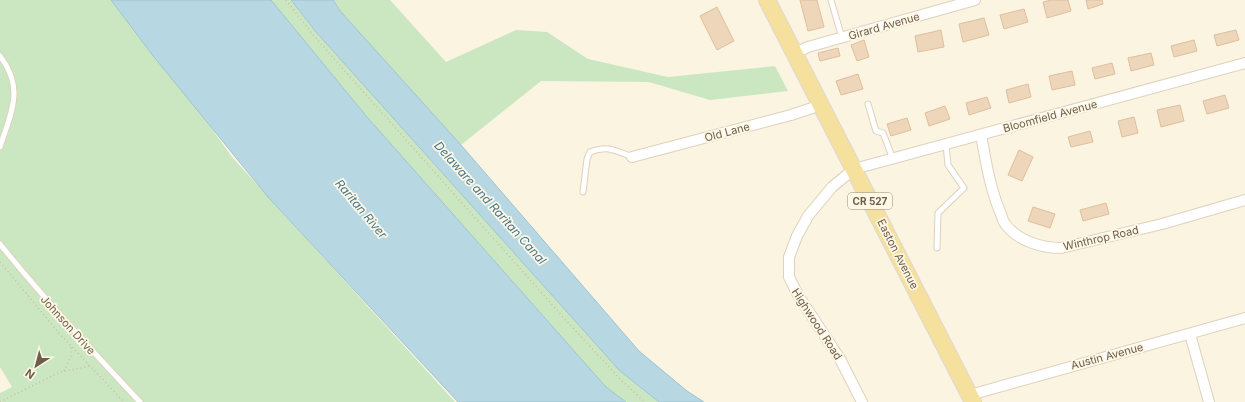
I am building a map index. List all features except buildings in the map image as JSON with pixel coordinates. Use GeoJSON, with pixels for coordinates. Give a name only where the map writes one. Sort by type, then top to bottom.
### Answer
{"type":"FeatureCollection","features":[{"type":"Feature","properties":{"kind":"main road","name":"Easton Avenue"},"geometry":{"type":"LineString","coordinates":[[767,0],[971,398]]}},
{"type":"Feature","properties":{"kind":"street","name":"Girard Avenue"},"geometry":{"type":"LineString","coordinates":[[794,54],[808,48],[975,0]]}},
{"type":"Feature","properties":{"kind":"street","name":"Bloomfield Avenue"},"geometry":{"type":"LineString","coordinates":[[854,169],[1245,62]]}},
{"type":"Feature","properties":{"kind":"street","name":"Old Lane"},"geometry":{"type":"LineString","coordinates":[[632,157],[790,115],[821,105]]}},
{"type":"Feature","properties":{"kind":"street","name":"Winthrop Road"},"geometry":{"type":"LineString","coordinates":[[981,135],[994,198],[1005,224],[1013,232],[1025,240],[1051,248],[1062,248],[1162,224],[1245,200]]}},
{"type":"Feature","properties":{"kind":"street","name":"Highwood Road"},"geometry":{"type":"LineString","coordinates":[[854,169],[832,187],[808,216],[797,236],[789,256],[789,277],[798,296],[840,359],[862,402]]}},
{"type":"Feature","properties":{"kind":"street","name":"Austin Avenue"},"geometry":{"type":"LineString","coordinates":[[971,398],[1245,318]]}},
{"type":"Feature","properties":{"kind":"street"},"geometry":{"type":"LineString","coordinates":[[1190,334],[1209,402]]}},
{"type":"Feature","properties":{"kind":"lane"},"geometry":{"type":"LineString","coordinates":[[831,0],[842,38]]}},
{"type":"Feature","properties":{"kind":"lane"},"geometry":{"type":"LineString","coordinates":[[0,56],[6,64],[15,88],[14,101],[0,147]]}},
{"type":"Feature","properties":{"kind":"lane"},"geometry":{"type":"LineString","coordinates":[[868,104],[876,131],[883,133],[893,159]]}},
{"type":"Feature","properties":{"kind":"lane"},"geometry":{"type":"LineString","coordinates":[[937,248],[938,213],[964,188],[948,165],[946,145]]}},
{"type":"Feature","properties":{"kind":"lane"},"geometry":{"type":"LineString","coordinates":[[583,192],[587,159],[590,152],[599,148],[610,149],[632,157]]}},
{"type":"Feature","properties":{"kind":"lane","name":"Johnson Drive"},"geometry":{"type":"LineString","coordinates":[[0,244],[91,351],[140,402]]}},
{"type":"Feature","properties":{"kind":"path"},"geometry":{"type":"LineString","coordinates":[[286,0],[314,36],[563,318],[622,381],[644,402]]}},
{"type":"Feature","properties":{"kind":"path"},"geometry":{"type":"LineString","coordinates":[[0,262],[71,345],[124,402]]}},
{"type":"Feature","properties":{"kind":"path"},"geometry":{"type":"LineString","coordinates":[[64,371],[71,356],[71,345]]}},
{"type":"Feature","properties":{"kind":"path"},"geometry":{"type":"LineString","coordinates":[[0,402],[64,371],[91,366]]}},
{"type":"Feature","properties":{"kind":"green space"},"geometry":{"type":"Polygon","coordinates":[[[0,0],[119,0],[232,157],[455,402],[0,402],[0,393],[12,387],[0,367],[0,0]]]}},
{"type":"Feature","properties":{"kind":"green space"},"geometry":{"type":"Polygon","coordinates":[[[271,0],[291,0],[316,32],[619,370],[659,402],[626,402],[606,387],[367,117],[271,0]]]}},
{"type":"Feature","properties":{"kind":"green space"},"geometry":{"type":"Polygon","coordinates":[[[333,0],[390,0],[446,62],[516,30],[547,32],[588,59],[668,77],[775,66],[788,91],[710,100],[649,82],[541,81],[461,145],[341,12],[333,0]]]}},
{"type":"Feature","properties":{"kind":"water","name":"Raritan River"},"geometry":{"type":"Polygon","coordinates":[[[111,0],[271,0],[367,117],[606,387],[626,402],[458,402],[268,197],[154,57],[111,0]]]}},
{"type":"Feature","properties":{"kind":"water","name":"Delaware and Raritan Canal"},"geometry":{"type":"Polygon","coordinates":[[[291,0],[333,0],[341,12],[461,145],[639,351],[687,391],[704,402],[659,402],[619,370],[316,32],[291,0]]]}}]}
